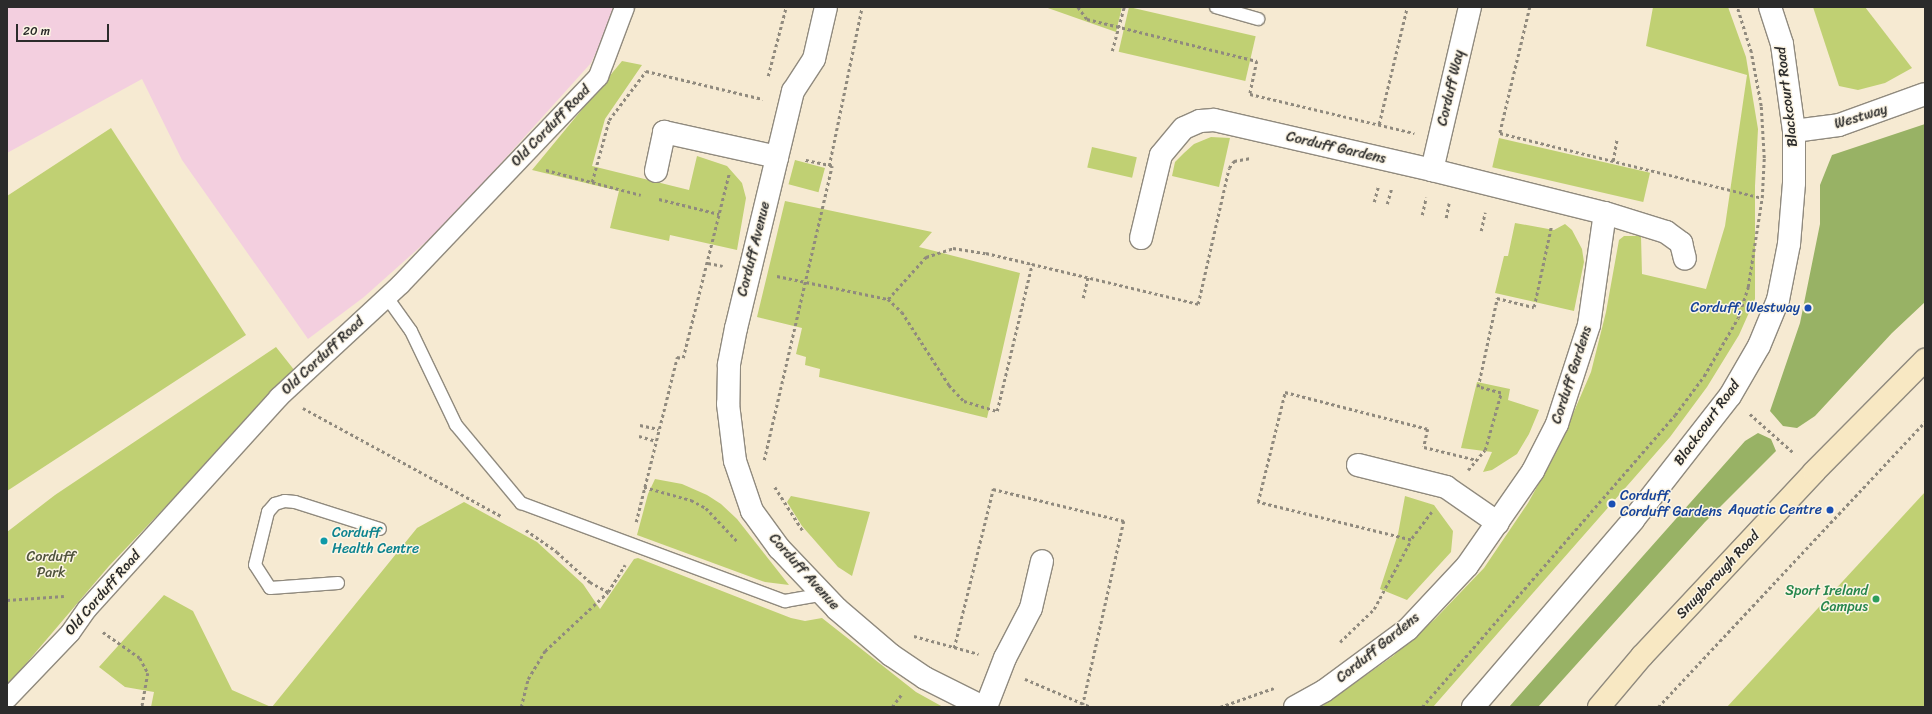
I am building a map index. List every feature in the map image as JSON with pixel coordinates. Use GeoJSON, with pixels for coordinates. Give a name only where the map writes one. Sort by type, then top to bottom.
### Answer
{"type":"FeatureCollection","features":[{"type":"Feature","properties":{"kind":"main road","name":"Snugborough Road"},"geometry":{"type":"LineString","coordinates":[[1599,707],[1642,656],[1814,472],[1925,360]]}},
{"type":"Feature","properties":{"kind":"street","name":"Old Corduff Road"},"geometry":{"type":"LineString","coordinates":[[7,698],[70,632],[87,608],[281,395],[386,296],[598,76],[624,7]]}},
{"type":"Feature","properties":{"kind":"street","name":"Corduff Avenue"},"geometry":{"type":"LineString","coordinates":[[826,7],[814,59],[793,91],[778,156],[748,271],[728,383],[729,427],[735,461],[752,511],[779,548],[823,594],[891,655],[925,678],[984,707],[1002,666],[1031,608],[1042,561]]}},
{"type":"Feature","properties":{"kind":"street","name":"Corduff Way"},"geometry":{"type":"LineString","coordinates":[[1432,170],[1470,7]]}},
{"type":"Feature","properties":{"kind":"street","name":"Blackcourt Road"},"geometry":{"type":"LineString","coordinates":[[1473,707],[1634,520],[1730,396],[1759,346],[1778,300],[1792,211],[1794,131],[1782,44],[1770,7]]}},
{"type":"Feature","properties":{"kind":"street","name":"Westway"},"geometry":{"type":"LineString","coordinates":[[1794,131],[1839,125],[1925,94]]}},
{"type":"Feature","properties":{"kind":"street","name":"Corduff Gardens"},"geometry":{"type":"LineString","coordinates":[[1141,238],[1161,155],[1184,128],[1200,121],[1214,120],[1432,170],[1606,213],[1666,232],[1681,243],[1685,259]]}},
{"type":"Feature","properties":{"kind":"street"},"geometry":{"type":"LineString","coordinates":[[656,171],[664,132],[778,156]]}},
{"type":"Feature","properties":{"kind":"street","name":"Corduff Gardens"},"geometry":{"type":"LineString","coordinates":[[1295,707],[1324,691],[1408,628],[1467,566],[1498,523],[1546,448],[1574,375],[1594,297],[1606,213]]}},
{"type":"Feature","properties":{"kind":"street"},"geometry":{"type":"LineString","coordinates":[[1358,465],[1437,484],[1498,523]]}},
{"type":"Feature","properties":{"kind":"lane"},"geometry":{"type":"LineString","coordinates":[[1216,7],[1258,19]]}},
{"type":"Feature","properties":{"kind":"lane"},"geometry":{"type":"LineString","coordinates":[[386,296],[412,331],[456,425],[521,503],[786,601],[823,594]]}},
{"type":"Feature","properties":{"kind":"lane"},"geometry":{"type":"LineString","coordinates":[[338,583],[270,588],[255,565],[268,512],[275,504],[285,501],[295,502],[380,529]]}},
{"type":"Feature","properties":{"kind":"path"},"geometry":{"type":"LineString","coordinates":[[766,85],[786,7]]}},
{"type":"Feature","properties":{"kind":"path"},"geometry":{"type":"LineString","coordinates":[[763,466],[807,281],[832,166],[830,166],[862,7]]}},
{"type":"Feature","properties":{"kind":"path"},"geometry":{"type":"LineString","coordinates":[[1078,7],[1087,19],[1257,62],[1250,94],[1439,139]]}},
{"type":"Feature","properties":{"kind":"path"},"geometry":{"type":"LineString","coordinates":[[1112,51],[1124,7]]}},
{"type":"Feature","properties":{"kind":"path"},"geometry":{"type":"LineString","coordinates":[[1154,7],[1159,7]]}},
{"type":"Feature","properties":{"kind":"path"},"geometry":{"type":"LineString","coordinates":[[1379,124],[1407,7]]}},
{"type":"Feature","properties":{"kind":"path"},"geometry":{"type":"LineString","coordinates":[[1530,7],[1500,133],[1762,198]]}},
{"type":"Feature","properties":{"kind":"path"},"geometry":{"type":"LineString","coordinates":[[1422,707],[1585,522],[1675,415],[1704,376],[1738,318],[1748,287],[1762,198],[1764,158],[1761,106],[1751,52],[1737,7]]}},
{"type":"Feature","properties":{"kind":"path"},"geometry":{"type":"LineString","coordinates":[[592,182],[609,120],[646,71],[762,100],[764,92]]}},
{"type":"Feature","properties":{"kind":"path"},"geometry":{"type":"LineString","coordinates":[[1613,161],[1618,138]]}},
{"type":"Feature","properties":{"kind":"path"},"geometry":{"type":"LineString","coordinates":[[691,500],[644,487],[677,357],[683,358],[736,148]]}},
{"type":"Feature","properties":{"kind":"path"},"geometry":{"type":"LineString","coordinates":[[778,156],[830,166]]}},
{"type":"Feature","properties":{"kind":"path"},"geometry":{"type":"LineString","coordinates":[[888,299],[926,257],[953,248],[986,253],[1198,304],[1229,168],[1234,161],[1241,158],[1253,158]]}},
{"type":"Feature","properties":{"kind":"path"},"geometry":{"type":"LineString","coordinates":[[546,170],[646,196]]}},
{"type":"Feature","properties":{"kind":"path"},"geometry":{"type":"LineString","coordinates":[[1370,185],[1398,191]]}},
{"type":"Feature","properties":{"kind":"path"},"geometry":{"type":"LineString","coordinates":[[1374,202],[1378,187]]}},
{"type":"Feature","properties":{"kind":"path"},"geometry":{"type":"LineString","coordinates":[[1387,204],[1391,190]]}},
{"type":"Feature","properties":{"kind":"path"},"geometry":{"type":"LineString","coordinates":[[1419,196],[1434,199]]}},
{"type":"Feature","properties":{"kind":"path"},"geometry":{"type":"LineString","coordinates":[[653,198],[719,214]]}},
{"type":"Feature","properties":{"kind":"path"},"geometry":{"type":"LineString","coordinates":[[1422,215],[1426,198]]}},
{"type":"Feature","properties":{"kind":"path"},"geometry":{"type":"LineString","coordinates":[[1441,201],[1456,204]]}},
{"type":"Feature","properties":{"kind":"path"},"geometry":{"type":"LineString","coordinates":[[1446,218],[1449,203]]}},
{"type":"Feature","properties":{"kind":"path"},"geometry":{"type":"LineString","coordinates":[[1478,209],[1493,212]]}},
{"type":"Feature","properties":{"kind":"path"},"geometry":{"type":"LineString","coordinates":[[1481,231],[1485,210]]}},
{"type":"Feature","properties":{"kind":"path"},"geometry":{"type":"LineString","coordinates":[[1416,531],[1485,450],[1501,393],[1478,387],[1497,298],[1534,307],[1551,225],[1544,224]]}},
{"type":"Feature","properties":{"kind":"path"},"geometry":{"type":"LineString","coordinates":[[708,263],[807,281],[888,299],[902,312],[949,385],[964,401],[997,411],[1032,264]]}},
{"type":"Feature","properties":{"kind":"path"},"geometry":{"type":"LineString","coordinates":[[1083,298],[1088,277]]}},
{"type":"Feature","properties":{"kind":"path"},"geometry":{"type":"LineString","coordinates":[[281,395],[505,518]]}},
{"type":"Feature","properties":{"kind":"path"},"geometry":{"type":"LineString","coordinates":[[1730,396],[1814,472]]}},
{"type":"Feature","properties":{"kind":"path"},"geometry":{"type":"LineString","coordinates":[[1658,707],[1925,422]]}},
{"type":"Feature","properties":{"kind":"path"},"geometry":{"type":"LineString","coordinates":[[640,425],[659,429]]}},
{"type":"Feature","properties":{"kind":"path"},"geometry":{"type":"LineString","coordinates":[[639,436],[656,441]]}},
{"type":"Feature","properties":{"kind":"path"},"geometry":{"type":"LineString","coordinates":[[765,458],[766,464]]}},
{"type":"Feature","properties":{"kind":"path"},"geometry":{"type":"LineString","coordinates":[[772,481],[781,500],[806,534]]}},
{"type":"Feature","properties":{"kind":"path"},"geometry":{"type":"LineString","coordinates":[[518,526],[557,552],[590,582],[608,592],[545,651],[528,679],[521,707]]}},
{"type":"Feature","properties":{"kind":"path"},"geometry":{"type":"LineString","coordinates":[[1339,644],[1374,610],[1411,540]]}},
{"type":"Feature","properties":{"kind":"path"},"geometry":{"type":"LineString","coordinates":[[7,600],[76,595],[106,635],[140,658],[148,673],[142,707]]}},
{"type":"Feature","properties":{"kind":"path"},"geometry":{"type":"LineString","coordinates":[[909,632],[930,641],[981,654],[1023,678],[1091,707]]}},
{"type":"Feature","properties":{"kind":"path"},"geometry":{"type":"LineString","coordinates":[[1220,707],[1276,687]]}},
{"type":"Feature","properties":{"kind":"path"},"geometry":{"type":"LineString","coordinates":[[892,707],[901,695]]}},
{"type":"Feature","properties":{"kind":"shaded area"},"geometry":{"type":"Polygon","coordinates":[[[7,7],[618,7],[591,63],[447,223],[364,297],[308,339],[182,160],[142,79],[7,153],[7,7]]]}},
{"type":"Feature","properties":{"kind":"green space"},"geometry":{"type":"Polygon","coordinates":[[[1045,7],[1122,7],[1116,32],[1045,7]]]}},
{"type":"Feature","properties":{"kind":"green space"},"geometry":{"type":"Polygon","coordinates":[[[1129,7],[1256,36],[1245,81],[1119,52],[1129,7]]]}},
{"type":"Feature","properties":{"kind":"green space"},"geometry":{"type":"Polygon","coordinates":[[[1653,7],[1728,7],[1746,57],[1758,129],[1755,186],[1755,299],[1739,335],[1707,387],[1670,437],[1433,707],[1321,707],[1393,656],[1435,619],[1484,568],[1528,503],[1557,451],[1591,372],[1606,312],[1619,240],[1624,236],[1641,236],[1642,274],[1706,289],[1725,226],[1747,75],[1646,46],[1653,7]]]}},
{"type":"Feature","properties":{"kind":"green space"},"geometry":{"type":"Polygon","coordinates":[[[1813,7],[1865,7],[1912,68],[1885,83],[1858,90],[1839,86],[1813,7]]]}},
{"type":"Feature","properties":{"kind":"green space"},"geometry":{"type":"Polygon","coordinates":[[[622,61],[642,65],[605,119],[592,166],[689,190],[697,156],[727,166],[742,183],[746,198],[737,250],[670,235],[669,241],[610,228],[619,191],[532,170],[622,61]]]}},
{"type":"Feature","properties":{"kind":"green space"},"geometry":{"type":"Polygon","coordinates":[[[1925,124],[1925,302],[1892,333],[1815,416],[1797,428],[1783,426],[1770,411],[1800,323],[1820,224],[1820,185],[1832,155],[1925,124]]]}},
{"type":"Feature","properties":{"kind":"green space"},"geometry":{"type":"Polygon","coordinates":[[[111,128],[246,335],[7,491],[7,196],[111,128]]]}},
{"type":"Feature","properties":{"kind":"green space"},"geometry":{"type":"Polygon","coordinates":[[[1211,137],[1230,138],[1219,187],[1172,176],[1175,162],[1184,153],[1194,144],[1211,137]]]}},
{"type":"Feature","properties":{"kind":"green space"},"geometry":{"type":"Polygon","coordinates":[[[1499,138],[1650,173],[1643,202],[1492,167],[1499,138]]]}},
{"type":"Feature","properties":{"kind":"green space"},"geometry":{"type":"Polygon","coordinates":[[[1092,147],[1137,157],[1132,178],[1087,167],[1092,147]]]}},
{"type":"Feature","properties":{"kind":"green space"},"geometry":{"type":"Polygon","coordinates":[[[795,160],[825,168],[818,192],[789,184],[795,160]]]}},
{"type":"Feature","properties":{"kind":"green space"},"geometry":{"type":"Polygon","coordinates":[[[785,201],[932,232],[919,247],[1020,273],[987,418],[819,377],[820,369],[805,365],[806,357],[796,354],[802,328],[757,317],[785,201]]]}},
{"type":"Feature","properties":{"kind":"green space"},"geometry":{"type":"Polygon","coordinates":[[[1515,223],[1554,230],[1565,224],[1572,230],[1582,249],[1584,262],[1574,311],[1495,293],[1504,256],[1508,256],[1515,223]]]}},
{"type":"Feature","properties":{"kind":"green space","name":"Corduff Park"},"geometry":{"type":"Polygon","coordinates":[[[276,347],[295,371],[109,566],[7,686],[7,532],[55,495],[276,347]]]}},
{"type":"Feature","properties":{"kind":"green space"},"geometry":{"type":"Polygon","coordinates":[[[1477,382],[1510,389],[1508,400],[1539,410],[1529,434],[1517,454],[1492,470],[1483,472],[1492,452],[1461,448],[1477,382]]]}},
{"type":"Feature","properties":{"kind":"green space"},"geometry":{"type":"Polygon","coordinates":[[[1758,433],[1771,439],[1776,451],[1705,522],[1538,707],[1509,707],[1745,441],[1758,433]]]}},
{"type":"Feature","properties":{"kind":"green space"},"geometry":{"type":"Polygon","coordinates":[[[655,479],[682,484],[707,495],[721,504],[737,519],[789,585],[765,582],[637,535],[648,494],[655,479]]]}},
{"type":"Feature","properties":{"kind":"green space","name":"Sport Ireland Campus"},"geometry":{"type":"Polygon","coordinates":[[[1925,492],[1925,707],[1727,707],[1925,492]]]}},
{"type":"Feature","properties":{"kind":"green space"},"geometry":{"type":"Polygon","coordinates":[[[791,496],[870,512],[852,576],[838,567],[802,526],[787,502],[791,496]]]}},
{"type":"Feature","properties":{"kind":"green space"},"geometry":{"type":"Polygon","coordinates":[[[1405,496],[1434,505],[1453,531],[1451,552],[1407,600],[1380,589],[1398,534],[1405,496]]]}},
{"type":"Feature","properties":{"kind":"green space"},"geometry":{"type":"Polygon","coordinates":[[[464,502],[537,542],[583,584],[600,609],[634,559],[638,558],[791,618],[805,621],[822,618],[916,692],[943,707],[272,707],[417,528],[464,502]]]}},
{"type":"Feature","properties":{"kind":"green space"},"geometry":{"type":"Polygon","coordinates":[[[164,595],[193,611],[232,690],[271,707],[151,707],[154,692],[125,687],[99,667],[164,595]]]}},
{"type":"Feature","properties":{"kind":"place","name":"Corduff, Westway"},"geometry":{"type":"Point","coordinates":[1808,308]}},
{"type":"Feature","properties":{"kind":"place","name":"Corduff, Corduff Gardens"},"geometry":{"type":"Point","coordinates":[1612,504]}},
{"type":"Feature","properties":{"kind":"place","name":"Aquatic Centre"},"geometry":{"type":"Point","coordinates":[1830,510]}},
{"type":"Feature","properties":{"kind":"place","name":"Corduff Health Centre"},"geometry":{"type":"Point","coordinates":[324,541]}},
{"type":"Feature","properties":{"kind":"place","name":"Sport Ireland Campus"},"geometry":{"type":"Point","coordinates":[1876,599]}}]}
